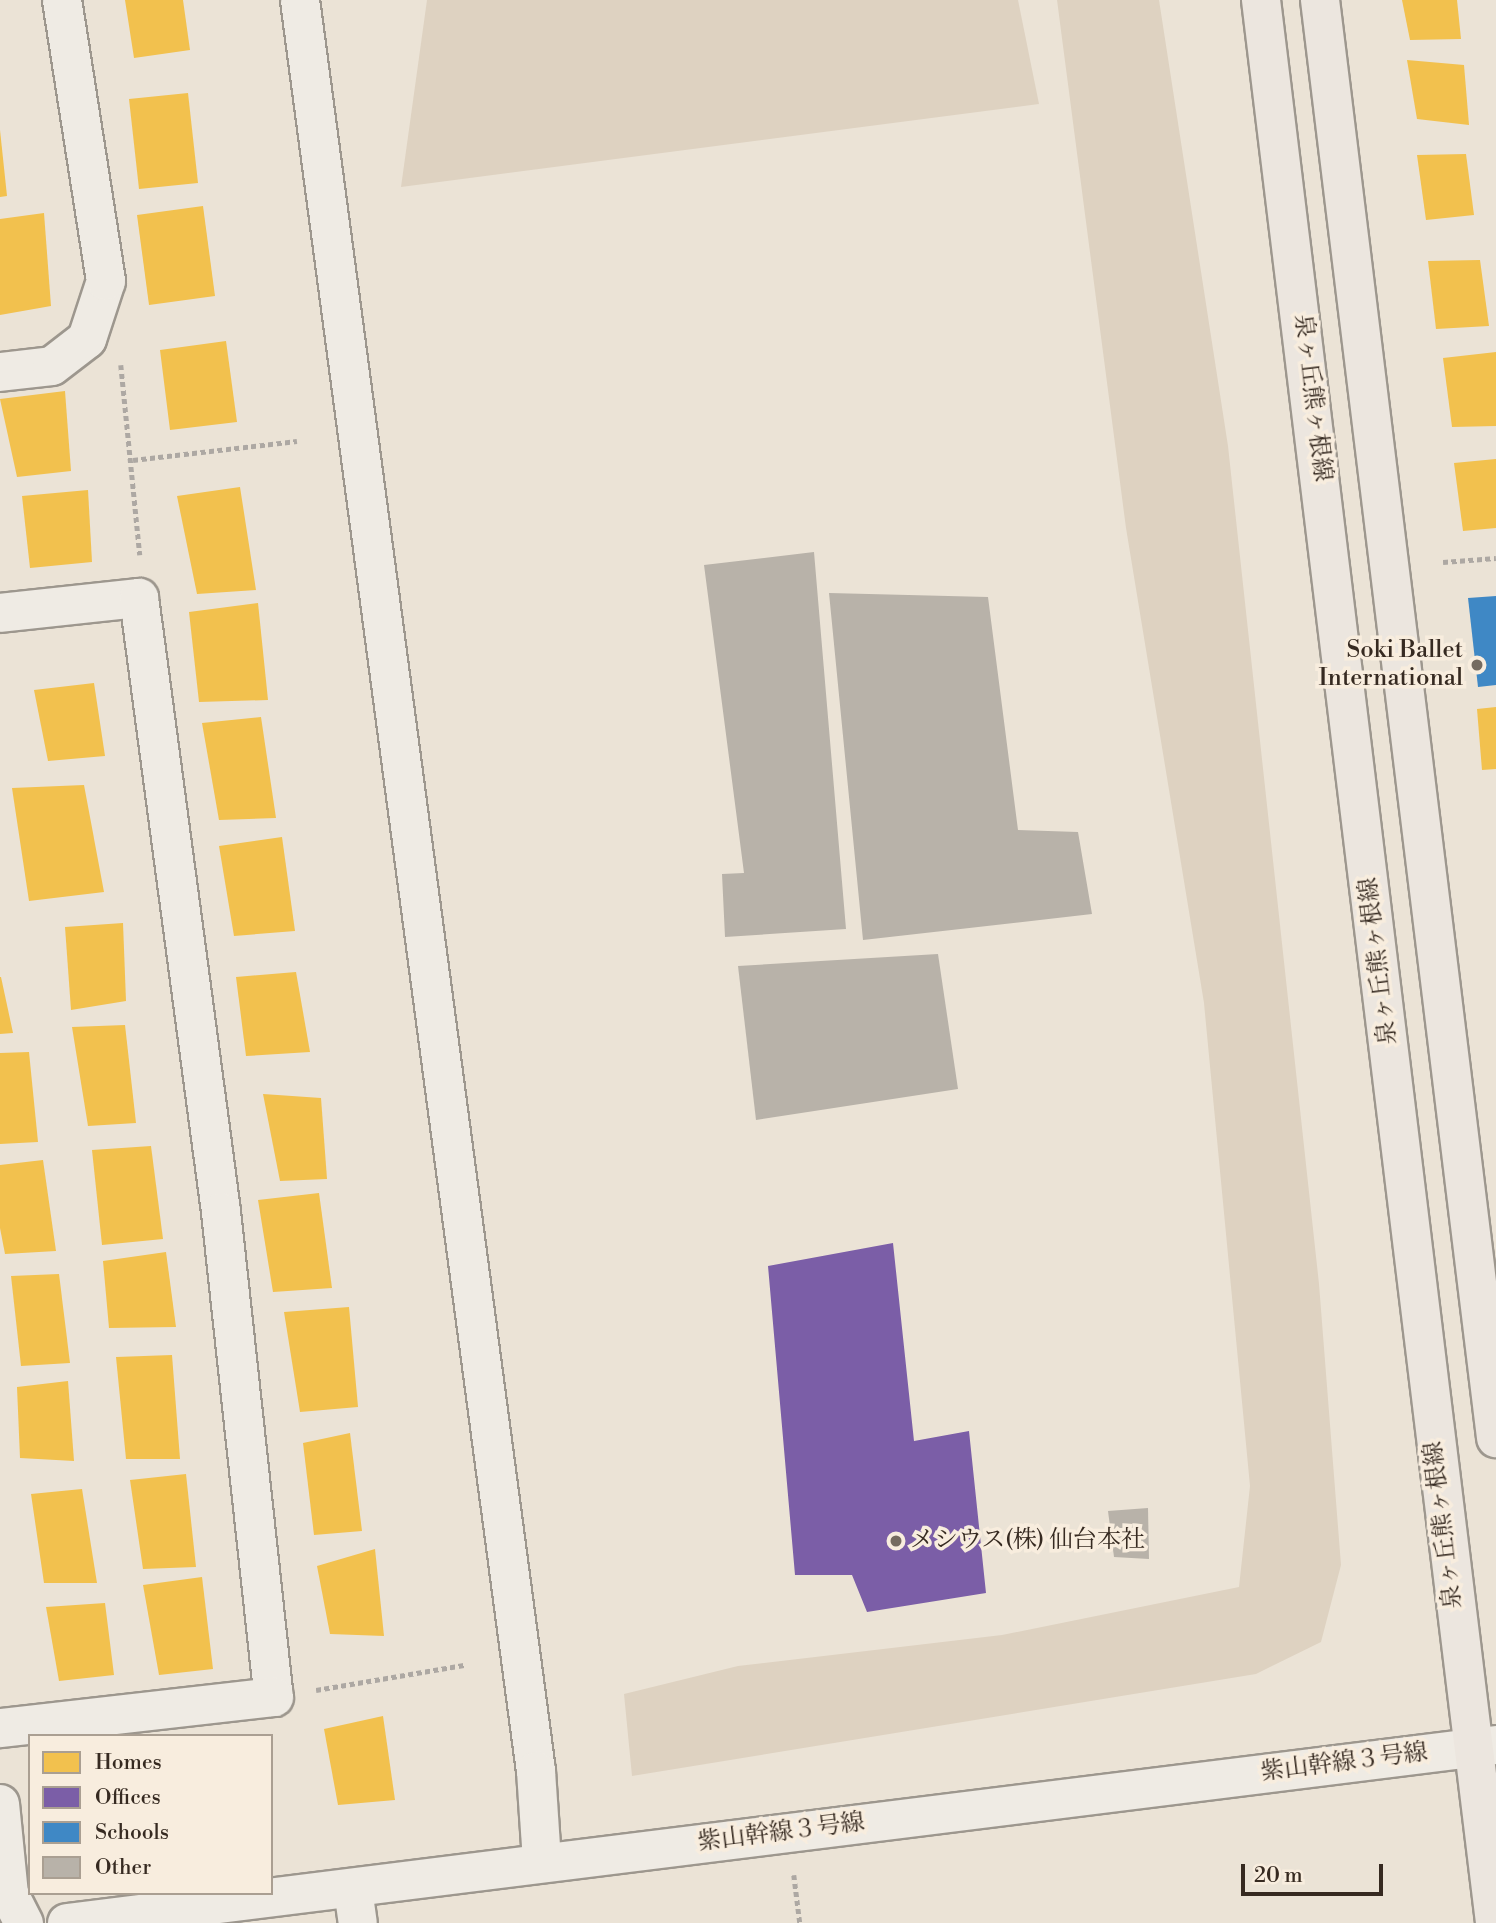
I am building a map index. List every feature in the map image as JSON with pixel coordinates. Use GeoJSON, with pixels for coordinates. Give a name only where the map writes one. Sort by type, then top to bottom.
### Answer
{"type":"FeatureCollection","features":[{"type":"Feature","properties":{"kind":"main road","name":"泉ヶ丘熊ヶ根線"},"geometry":{"type":"LineString","coordinates":[[1261,0],[1484,1746],[1495,1923]]}},
{"type":"Feature","properties":{"kind":"main road"},"geometry":{"type":"LineString","coordinates":[[1320,0],[1496,1438]]}},
{"type":"Feature","properties":{"kind":"street"},"geometry":{"type":"LineString","coordinates":[[0,372],[52,366],[87,339],[106,281],[62,0]]}},
{"type":"Feature","properties":{"kind":"street"},"geometry":{"type":"LineString","coordinates":[[300,0],[535,1757],[542,1862]]}},
{"type":"Feature","properties":{"kind":"street"},"geometry":{"type":"LineString","coordinates":[[0,613],[139,598],[221,1212],[274,1698],[0,1728]]}},
{"type":"Feature","properties":{"kind":"street","name":"紫山幹線３号線"},"geometry":{"type":"LineString","coordinates":[[67,1923],[356,1906],[542,1862],[1484,1746]]}},
{"type":"Feature","properties":{"kind":"street"},"geometry":{"type":"LineString","coordinates":[[0,1804],[9,1894],[24,1923]]}},
{"type":"Feature","properties":{"kind":"path"},"geometry":{"type":"LineString","coordinates":[[87,339],[121,362],[141,533],[139,598]]}},
{"type":"Feature","properties":{"kind":"path"},"geometry":{"type":"LineString","coordinates":[[133,460],[297,441]]}},
{"type":"Feature","properties":{"kind":"path"},"geometry":{"type":"LineString","coordinates":[[1443,562],[1496,558]]}},
{"type":"Feature","properties":{"kind":"path"},"geometry":{"type":"LineString","coordinates":[[274,1698],[464,1665]]}},
{"type":"Feature","properties":{"kind":"shaded area"},"geometry":{"type":"Polygon","coordinates":[[[427,0],[1018,0],[1039,104],[401,187],[427,0]]]}},
{"type":"Feature","properties":{"kind":"shaded area"},"geometry":{"type":"Polygon","coordinates":[[[1057,0],[1159,0],[1228,446],[1319,1284],[1341,1565],[1321,1642],[1256,1674],[632,1776],[624,1694],[738,1666],[1002,1635],[1239,1587],[1250,1486],[1204,1003],[1126,528],[1057,0]]]}},
{"type":"Feature","properties":{"kind":"building: Homes"},"geometry":{"type":"Polygon","coordinates":[[[125,0],[183,0],[190,50],[134,58],[125,0]]]}},
{"type":"Feature","properties":{"kind":"building: Homes"},"geometry":{"type":"Polygon","coordinates":[[[1402,0],[1457,0],[1461,39],[1410,40],[1402,0]]]}},
{"type":"Feature","properties":{"kind":"building: Homes"},"geometry":{"type":"Polygon","coordinates":[[[1407,60],[1464,65],[1469,125],[1417,119],[1407,60]]]}},
{"type":"Feature","properties":{"kind":"building: Homes"},"geometry":{"type":"Polygon","coordinates":[[[188,93],[198,183],[139,189],[129,99],[188,93]]]}},
{"type":"Feature","properties":{"kind":"building: Homes"},"geometry":{"type":"Polygon","coordinates":[[[0,130],[7,196],[0,197],[0,130]]]}},
{"type":"Feature","properties":{"kind":"building: Homes"},"geometry":{"type":"Polygon","coordinates":[[[1466,154],[1474,215],[1426,220],[1417,155],[1466,154]]]}},
{"type":"Feature","properties":{"kind":"building: Homes"},"geometry":{"type":"Polygon","coordinates":[[[203,206],[215,296],[149,305],[137,215],[203,206]]]}},
{"type":"Feature","properties":{"kind":"building: Homes"},"geometry":{"type":"Polygon","coordinates":[[[44,213],[51,306],[0,315],[0,219],[44,213]]]}},
{"type":"Feature","properties":{"kind":"building: Homes"},"geometry":{"type":"Polygon","coordinates":[[[1480,260],[1489,326],[1436,329],[1428,261],[1480,260]]]}},
{"type":"Feature","properties":{"kind":"building: Homes"},"geometry":{"type":"Polygon","coordinates":[[[226,341],[237,422],[170,430],[160,350],[226,341]]]}},
{"type":"Feature","properties":{"kind":"building: Homes"},"geometry":{"type":"Polygon","coordinates":[[[1496,352],[1496,426],[1452,427],[1443,358],[1496,352]]]}},
{"type":"Feature","properties":{"kind":"building: Homes"},"geometry":{"type":"Polygon","coordinates":[[[65,391],[71,471],[17,477],[0,399],[65,391]]]}},
{"type":"Feature","properties":{"kind":"building: Homes"},"geometry":{"type":"Polygon","coordinates":[[[1496,459],[1496,528],[1463,531],[1454,463],[1496,459]]]}},
{"type":"Feature","properties":{"kind":"building: Homes"},"geometry":{"type":"Polygon","coordinates":[[[240,487],[256,590],[197,594],[177,496],[240,487]]]}},
{"type":"Feature","properties":{"kind":"building: Homes"},"geometry":{"type":"Polygon","coordinates":[[[88,490],[92,562],[30,568],[22,496],[88,490]]]}},
{"type":"Feature","properties":{"kind":"building: Homes"},"geometry":{"type":"Polygon","coordinates":[[[258,603],[268,700],[199,702],[189,612],[258,603]]]}},
{"type":"Feature","properties":{"kind":"building: Homes"},"geometry":{"type":"Polygon","coordinates":[[[94,683],[105,756],[48,761],[34,690],[94,683]]]}},
{"type":"Feature","properties":{"kind":"building: Homes"},"geometry":{"type":"Polygon","coordinates":[[[1496,707],[1496,769],[1482,770],[1477,709],[1496,707]]]}},
{"type":"Feature","properties":{"kind":"building: Homes"},"geometry":{"type":"Polygon","coordinates":[[[261,717],[276,818],[219,820],[202,723],[261,717]]]}},
{"type":"Feature","properties":{"kind":"building: Homes"},"geometry":{"type":"Polygon","coordinates":[[[84,785],[104,892],[29,901],[12,788],[84,785]]]}},
{"type":"Feature","properties":{"kind":"building: Homes"},"geometry":{"type":"Polygon","coordinates":[[[282,837],[295,931],[234,936],[219,846],[282,837]]]}},
{"type":"Feature","properties":{"kind":"building: Homes"},"geometry":{"type":"Polygon","coordinates":[[[123,923],[126,1001],[71,1010],[65,927],[123,923]]]}},
{"type":"Feature","properties":{"kind":"building: Homes"},"geometry":{"type":"Polygon","coordinates":[[[296,972],[310,1052],[246,1056],[236,977],[296,972]]]}},
{"type":"Feature","properties":{"kind":"building: Homes"},"geometry":{"type":"Polygon","coordinates":[[[1,977],[13,1033],[0,1034],[1,977]]]}},
{"type":"Feature","properties":{"kind":"building: Homes"},"geometry":{"type":"Polygon","coordinates":[[[125,1025],[136,1123],[88,1126],[72,1027],[125,1025]]]}},
{"type":"Feature","properties":{"kind":"building: Homes"},"geometry":{"type":"Polygon","coordinates":[[[29,1052],[38,1142],[0,1144],[0,1053],[29,1052]]]}},
{"type":"Feature","properties":{"kind":"building: Homes"},"geometry":{"type":"Polygon","coordinates":[[[263,1094],[321,1098],[327,1179],[280,1181],[263,1094]]]}},
{"type":"Feature","properties":{"kind":"building: Homes"},"geometry":{"type":"Polygon","coordinates":[[[151,1146],[163,1239],[102,1245],[92,1150],[151,1146]]]}},
{"type":"Feature","properties":{"kind":"building: Homes"},"geometry":{"type":"Polygon","coordinates":[[[43,1160],[56,1251],[5,1254],[0,1228],[0,1165],[43,1160]]]}},
{"type":"Feature","properties":{"kind":"building: Homes"},"geometry":{"type":"Polygon","coordinates":[[[319,1193],[332,1288],[273,1292],[258,1200],[319,1193]]]}},
{"type":"Feature","properties":{"kind":"building: Homes"},"geometry":{"type":"Polygon","coordinates":[[[166,1252],[176,1327],[109,1328],[103,1261],[166,1252]]]}},
{"type":"Feature","properties":{"kind":"building: Homes"},"geometry":{"type":"Polygon","coordinates":[[[59,1274],[70,1363],[21,1366],[11,1276],[59,1274]]]}},
{"type":"Feature","properties":{"kind":"building: Homes"},"geometry":{"type":"Polygon","coordinates":[[[349,1307],[358,1407],[300,1412],[284,1312],[349,1307]]]}},
{"type":"Feature","properties":{"kind":"building: Homes"},"geometry":{"type":"Polygon","coordinates":[[[172,1355],[180,1459],[126,1459],[116,1357],[172,1355]]]}},
{"type":"Feature","properties":{"kind":"building: Homes"},"geometry":{"type":"Polygon","coordinates":[[[68,1381],[74,1461],[20,1458],[17,1387],[68,1381]]]}},
{"type":"Feature","properties":{"kind":"building: Homes"},"geometry":{"type":"Polygon","coordinates":[[[350,1433],[362,1531],[314,1535],[303,1443],[350,1433]]]}},
{"type":"Feature","properties":{"kind":"building: Homes"},"geometry":{"type":"Polygon","coordinates":[[[186,1474],[196,1567],[143,1569],[130,1480],[186,1474]]]}},
{"type":"Feature","properties":{"kind":"building: Homes"},"geometry":{"type":"Polygon","coordinates":[[[82,1489],[97,1583],[44,1583],[31,1494],[82,1489]]]}},
{"type":"Feature","properties":{"kind":"building: Homes"},"geometry":{"type":"Polygon","coordinates":[[[375,1549],[384,1636],[330,1634],[317,1566],[375,1549]]]}},
{"type":"Feature","properties":{"kind":"building: Homes"},"geometry":{"type":"Polygon","coordinates":[[[202,1577],[213,1669],[159,1675],[143,1585],[202,1577]]]}},
{"type":"Feature","properties":{"kind":"building: Homes"},"geometry":{"type":"Polygon","coordinates":[[[105,1603],[114,1675],[59,1681],[46,1607],[105,1603]]]}},
{"type":"Feature","properties":{"kind":"building: Homes"},"geometry":{"type":"Polygon","coordinates":[[[383,1716],[395,1800],[338,1805],[324,1729],[383,1716]]]}},
{"type":"Feature","properties":{"kind":"building: Offices"},"geometry":{"type":"Polygon","coordinates":[[[893,1243],[914,1441],[969,1431],[986,1593],[867,1612],[852,1575],[795,1575],[768,1266],[893,1243]]]}},
{"type":"Feature","properties":{"kind":"building: Schools"},"geometry":{"type":"Polygon","coordinates":[[[1496,596],[1496,685],[1478,687],[1468,598],[1496,596]]]}},
{"type":"Feature","properties":{"kind":"building: Other"},"geometry":{"type":"Polygon","coordinates":[[[814,552],[846,929],[725,937],[722,874],[744,873],[704,565],[814,552]]]}},
{"type":"Feature","properties":{"kind":"building: Other"},"geometry":{"type":"Polygon","coordinates":[[[829,593],[988,597],[1018,830],[1078,832],[1092,914],[863,940],[829,593]]]}},
{"type":"Feature","properties":{"kind":"building: Other"},"geometry":{"type":"Polygon","coordinates":[[[938,954],[958,1089],[756,1120],[738,966],[938,954]]]}},
{"type":"Feature","properties":{"kind":"building: Other"},"geometry":{"type":"Polygon","coordinates":[[[1148,1508],[1149,1559],[1114,1557],[1108,1511],[1148,1508]]]}},
{"type":"Feature","properties":{"kind":"place","name":"Soki Ballet International"},"geometry":{"type":"Point","coordinates":[1477,665]}},
{"type":"Feature","properties":{"kind":"place","name":"メシウス(株) 仙台本社"},"geometry":{"type":"Point","coordinates":[896,1541]}}]}
